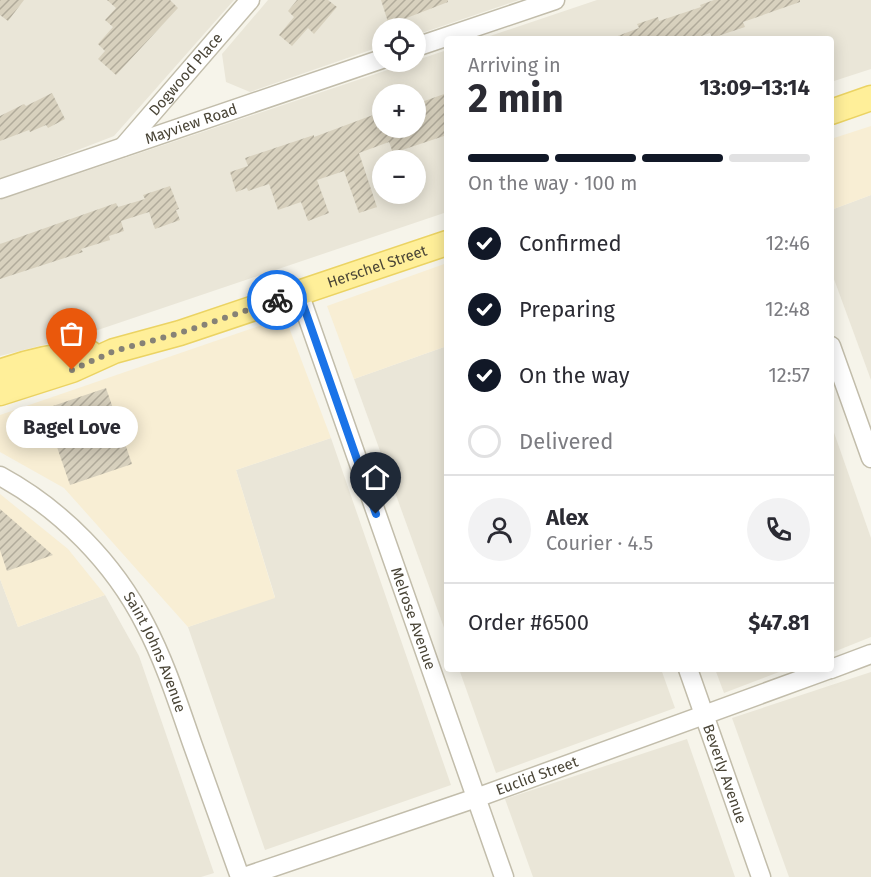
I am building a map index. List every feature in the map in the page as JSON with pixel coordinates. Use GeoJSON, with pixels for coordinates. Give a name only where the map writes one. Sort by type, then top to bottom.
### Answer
{"type":"FeatureCollection","features":[{"type":"Feature","properties":{"kind":"main road"},"geometry":{"type":"LineString","coordinates":[[834,111],[871,98]]}},
{"type":"Feature","properties":{"kind":"main road","name":"Herschel Street"},"geometry":{"type":"LineString","coordinates":[[0,393],[72,370],[114,351],[180,333],[444,244]]}},
{"type":"Feature","properties":{"kind":"main road"},"geometry":{"type":"LineString","coordinates":[[0,372],[32,362],[70,355],[114,351]]}},
{"type":"Feature","properties":{"kind":"street","name":"Dogwood Place"},"geometry":{"type":"LineString","coordinates":[[122,149],[250,0]]}},
{"type":"Feature","properties":{"kind":"street"},"geometry":{"type":"LineString","coordinates":[[449,36],[555,0]]}},
{"type":"Feature","properties":{"kind":"street"},"geometry":{"type":"LineString","coordinates":[[426,44],[444,38]]}},
{"type":"Feature","properties":{"kind":"street","name":"Mayview Road"},"geometry":{"type":"LineString","coordinates":[[0,189],[372,62]]}},
{"type":"Feature","properties":{"kind":"street","name":"Melrose Avenue"},"geometry":{"type":"LineString","coordinates":[[299,293],[504,877]]}},
{"type":"Feature","properties":{"kind":"street"},"geometry":{"type":"LineString","coordinates":[[834,354],[871,458]]}},
{"type":"Feature","properties":{"kind":"street","name":"Saint Johns Avenue"},"geometry":{"type":"LineString","coordinates":[[0,476],[58,515],[83,538],[114,576],[145,622],[164,665],[242,877]]}},
{"type":"Feature","properties":{"kind":"street","name":"Euclid Street"},"geometry":{"type":"LineString","coordinates":[[834,668],[871,654]]}},
{"type":"Feature","properties":{"kind":"street","name":"Beverly Avenue"},"geometry":{"type":"LineString","coordinates":[[689,672],[761,877]]}},
{"type":"Feature","properties":{"kind":"street","name":"Euclid Street"},"geometry":{"type":"LineString","coordinates":[[242,877],[476,798],[822,672]]}},
{"type":"Feature","properties":{"kind":"shaded area"},"geometry":{"type":"Polygon","coordinates":[[[0,0],[234,0],[114,136],[0,180],[0,0]]]}},
{"type":"Feature","properties":{"kind":"shaded area"},"geometry":{"type":"Polygon","coordinates":[[[268,0],[519,0],[426,32],[426,18],[372,18],[372,49],[250,92],[226,82],[222,54],[268,0]]]}},
{"type":"Feature","properties":{"kind":"shaded area"},"geometry":{"type":"Polygon","coordinates":[[[597,0],[871,0],[871,69],[834,81],[834,36],[490,36],[597,0]]]}},
{"type":"Feature","properties":{"kind":"shaded area"},"geometry":{"type":"Polygon","coordinates":[[[444,51],[444,213],[83,335],[0,356],[0,200],[381,72],[426,72],[426,57],[444,51]]]}},
{"type":"Feature","properties":{"kind":"shaded area"},"geometry":{"type":"Polygon","coordinates":[[[871,126],[871,195],[834,209],[834,138],[871,126]]]}},
{"type":"Feature","properties":{"kind":"shaded area"},"geometry":{"type":"Polygon","coordinates":[[[871,195],[871,380],[834,279],[834,209],[871,195]]]}},
{"type":"Feature","properties":{"kind":"shaded area"},"geometry":{"type":"Polygon","coordinates":[[[444,264],[444,347],[354,379],[327,306],[444,264]]]}},
{"type":"Feature","properties":{"kind":"shaded area"},"geometry":{"type":"Polygon","coordinates":[[[285,317],[331,438],[236,470],[275,598],[188,627],[64,488],[0,452],[0,415],[285,317]]]}},
{"type":"Feature","properties":{"kind":"shaded area"},"geometry":{"type":"Polygon","coordinates":[[[444,347],[444,628],[354,379],[444,347]]]}},
{"type":"Feature","properties":{"kind":"shaded area"},"geometry":{"type":"Polygon","coordinates":[[[834,433],[871,538],[871,637],[834,652],[834,433]]]}},
{"type":"Feature","properties":{"kind":"shaded area"},"geometry":{"type":"Polygon","coordinates":[[[331,438],[451,785],[265,850],[188,627],[275,597],[236,470],[331,438]]]}},
{"type":"Feature","properties":{"kind":"shaded area"},"geometry":{"type":"Polygon","coordinates":[[[0,494],[68,549],[105,595],[18,627],[0,579],[0,494]]]}},
{"type":"Feature","properties":{"kind":"shaded area"},"geometry":{"type":"Polygon","coordinates":[[[0,579],[18,627],[105,595],[139,656],[214,873],[201,877],[0,877],[0,579]]]}},
{"type":"Feature","properties":{"kind":"shaded area"},"geometry":{"type":"Polygon","coordinates":[[[460,672],[662,672],[675,708],[496,773],[460,672]]]}},
{"type":"Feature","properties":{"kind":"shaded area"},"geometry":{"type":"Polygon","coordinates":[[[716,672],[779,672],[724,693],[716,672]]]}},
{"type":"Feature","properties":{"kind":"shaded area"},"geometry":{"type":"Polygon","coordinates":[[[871,672],[871,877],[789,877],[732,718],[871,672]]]}},
{"type":"Feature","properties":{"kind":"shaded area"},"geometry":{"type":"Polygon","coordinates":[[[687,739],[735,877],[533,877],[505,799],[687,739]]]}},
{"type":"Feature","properties":{"kind":"building"},"geometry":{"type":"Polygon","coordinates":[[[0,0],[24,0],[8,21],[0,15],[0,0]]]}},
{"type":"Feature","properties":{"kind":"building"},"geometry":{"type":"Polygon","coordinates":[[[107,0],[170,0],[178,8],[116,75],[98,59],[105,51],[98,44],[113,27],[105,20],[116,8],[107,0]]]}},
{"type":"Feature","properties":{"kind":"building"},"geometry":{"type":"Polygon","coordinates":[[[297,0],[328,0],[337,7],[314,34],[308,28],[292,46],[279,35],[294,17],[288,11],[297,0]]]}},
{"type":"Feature","properties":{"kind":"building"},"geometry":{"type":"Polygon","coordinates":[[[381,0],[448,0],[448,2],[407,18],[387,18],[381,0]]]}},
{"type":"Feature","properties":{"kind":"building"},"geometry":{"type":"Polygon","coordinates":[[[714,0],[800,0],[800,2],[743,22],[745,27],[718,36],[711,36],[710,33],[702,36],[618,36],[639,28],[637,24],[658,17],[659,21],[701,7],[700,5],[714,0]]]}},
{"type":"Feature","properties":{"kind":"building"},"geometry":{"type":"Polygon","coordinates":[[[52,93],[65,119],[48,128],[46,125],[0,141],[0,116],[52,93]]]}},
{"type":"Feature","properties":{"kind":"building"},"geometry":{"type":"Polygon","coordinates":[[[444,94],[444,136],[402,150],[392,150],[389,142],[359,153],[372,192],[372,204],[376,204],[377,207],[359,213],[344,171],[317,180],[329,213],[308,221],[301,202],[278,210],[269,184],[248,191],[247,188],[236,192],[230,172],[248,166],[245,158],[314,135],[314,137],[372,115],[372,138],[426,138],[426,100],[444,94]]]}},
{"type":"Feature","properties":{"kind":"building"},"geometry":{"type":"Polygon","coordinates":[[[170,186],[179,209],[176,210],[180,220],[155,229],[149,212],[121,221],[124,231],[109,236],[110,240],[81,249],[83,252],[0,279],[0,244],[116,203],[118,207],[145,199],[143,195],[170,186]]]}},
{"type":"Feature","properties":{"kind":"building"},"geometry":{"type":"Polygon","coordinates":[[[106,388],[132,464],[70,485],[44,409],[106,388]]]}},
{"type":"Feature","properties":{"kind":"building"},"geometry":{"type":"Polygon","coordinates":[[[0,509],[53,555],[7,571],[0,550],[0,509]]]}},
{"type":"Feature","properties":{"kind":"way so far"},"geometry":{"type":"LineString","coordinates":[[72,370],[114,351],[180,333],[277,300]]}},
{"type":"Feature","properties":{"kind":"place","name":"Bagel Love"},"geometry":{"type":"Point","coordinates":[72,370]}},
{"type":"Feature","properties":{"kind":"route"},"geometry":{"type":"LineString","coordinates":[[277,300],[299,293],[376,514]]}}]}
